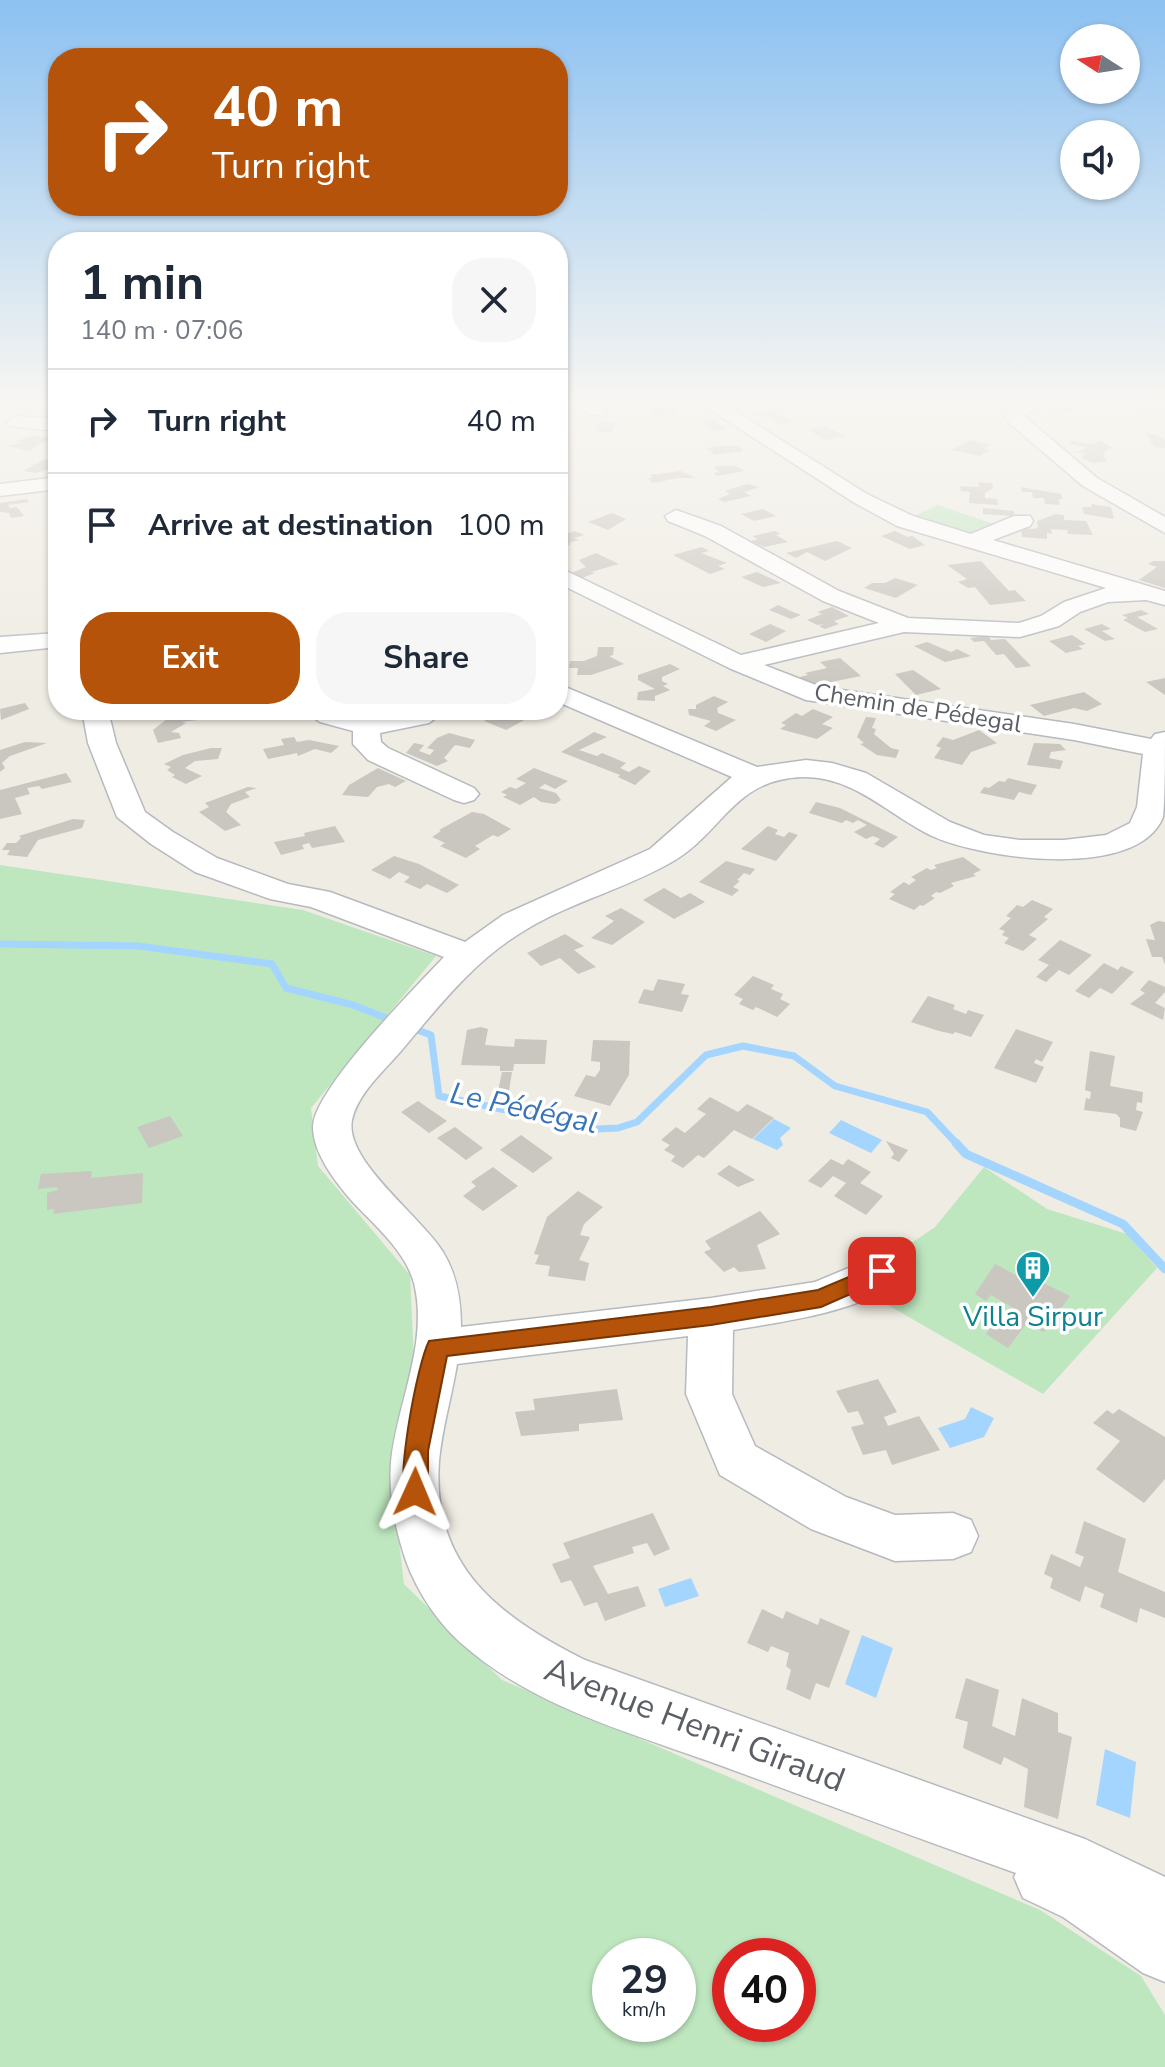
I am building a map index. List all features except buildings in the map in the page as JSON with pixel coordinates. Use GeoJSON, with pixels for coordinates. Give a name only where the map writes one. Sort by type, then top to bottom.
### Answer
{"type":"FeatureCollection","features":[{"type":"Feature","properties":{"kind":"street"},"geometry":{"type":"LineString","coordinates":[[864,499],[905,521],[1158,596]]}},
{"type":"Feature","properties":{"kind":"street"},"geometry":{"type":"LineString","coordinates":[[1120,499],[1165,526]]}},
{"type":"Feature","properties":{"kind":"street"},"geometry":{"type":"LineString","coordinates":[[676,516],[713,531],[831,596],[904,625]]}},
{"type":"Feature","properties":{"kind":"street"},"geometry":{"type":"LineString","coordinates":[[972,541],[1022,521]]}},
{"type":"Feature","properties":{"kind":"street","name":"Chemin de Pédegal"},"geometry":{"type":"LineString","coordinates":[[568,579],[738,663],[815,694],[1074,732],[1156,739]]}},
{"type":"Feature","properties":{"kind":"street"},"geometry":{"type":"LineString","coordinates":[[738,663],[904,625],[1020,630],[1050,621],[1072,607],[1105,595],[1158,596]]}},
{"type":"Feature","properties":{"kind":"street"},"geometry":{"type":"LineString","coordinates":[[0,645],[48,641]]}},
{"type":"Feature","properties":{"kind":"street"},"geometry":{"type":"LineString","coordinates":[[568,696],[755,777]]}},
{"type":"Feature","properties":{"kind":"street"},"geometry":{"type":"LineString","coordinates":[[97,720],[102,743],[132,817],[162,838],[206,865],[281,892],[319,899],[469,955],[515,922],[661,856],[735,787],[755,777],[793,769],[830,771],[877,787],[964,839],[998,847],[1108,843],[1141,829],[1159,798],[1156,739]]}},
{"type":"Feature","properties":{"kind":"street"},"geometry":{"type":"LineString","coordinates":[[334,720],[366,726],[404,720]]}},
{"type":"Feature","properties":{"kind":"street"},"geometry":{"type":"LineString","coordinates":[[366,726],[367,744],[378,754],[464,794]]}},
{"type":"Feature","properties":{"kind":"street","name":"Avenue Henri Giraud"},"geometry":{"type":"LineString","coordinates":[[469,955],[435,988],[348,1089],[335,1113],[332,1130],[348,1169],[415,1242],[435,1278],[439,1303],[437,1348],[416,1451],[415,1492],[421,1537],[447,1591],[467,1616],[544,1669],[598,1694],[1085,1869],[1147,1900],[1165,1913]]}},
{"type":"Feature","properties":{"kind":"street"},"geometry":{"type":"LineString","coordinates":[[437,1348],[711,1316],[821,1298],[882,1271]]}},
{"type":"Feature","properties":{"kind":"street"},"geometry":{"type":"LineString","coordinates":[[711,1316],[709,1394],[737,1460],[829,1513],[895,1538],[953,1536]]}},
{"type":"Feature","properties":{"kind":"street","name":"Avenue Henri Giraud"},"geometry":{"type":"LineString","coordinates":[[866,1790],[1084,1896],[1165,1951]]}},
{"type":"Feature","properties":{"kind":"green space"},"geometry":{"type":"Polygon","coordinates":[[[938,505],[997,525],[975,535],[916,515],[938,505]]]}},
{"type":"Feature","properties":{"kind":"green space"},"geometry":{"type":"Polygon","coordinates":[[[0,865],[303,910],[436,956],[311,1108],[318,1166],[410,1275],[414,1361],[391,1473],[404,1584],[502,1680],[1040,1910],[1141,1976],[1165,2015],[1165,2067],[0,2067],[0,865]]]}},
{"type":"Feature","properties":{"kind":"green space"},"geometry":{"type":"Polygon","coordinates":[[[984,1167],[1047,1209],[1127,1234],[1157,1268],[1043,1394],[879,1300],[911,1290],[913,1272],[901,1250],[935,1227],[984,1167]]]}},
{"type":"Feature","properties":{"kind":"water"},"geometry":{"type":"Polygon","coordinates":[[[774,1119],[791,1128],[780,1138],[783,1145],[777,1150],[753,1139],[774,1119]]]}},
{"type":"Feature","properties":{"kind":"water"},"geometry":{"type":"Polygon","coordinates":[[[841,1120],[882,1140],[871,1153],[829,1133],[841,1120]]]}},
{"type":"Feature","properties":{"kind":"water"},"geometry":{"type":"Polygon","coordinates":[[[971,1407],[994,1418],[984,1437],[950,1448],[938,1428],[965,1419],[971,1407]]]}},
{"type":"Feature","properties":{"kind":"water"},"geometry":{"type":"Polygon","coordinates":[[[691,1578],[699,1596],[665,1607],[658,1589],[691,1578]]]}},
{"type":"Feature","properties":{"kind":"water"},"geometry":{"type":"Polygon","coordinates":[[[862,1635],[893,1648],[876,1698],[845,1684],[862,1635]]]}},
{"type":"Feature","properties":{"kind":"water"},"geometry":{"type":"Polygon","coordinates":[[[1105,1749],[1136,1762],[1130,1818],[1096,1805],[1105,1749]]]}},
{"type":"Feature","properties":{"kind":"waterway","name":"Le Pédégal"},"geometry":{"type":"LineString","coordinates":[[0,944],[138,946],[272,964],[286,988],[353,1005],[394,1021]]}},
{"type":"Feature","properties":{"kind":"waterway","name":"Le Pédégal"},"geometry":{"type":"LineString","coordinates":[[409,1027],[431,1035],[439,1096],[597,1129],[618,1128],[637,1122],[706,1055],[743,1046],[794,1056],[835,1086],[927,1112],[958,1145]]}},
{"type":"Feature","properties":{"kind":"waterway","name":"Le Pédégal"},"geometry":{"type":"LineString","coordinates":[[956,1143],[966,1154],[1123,1224],[1165,1269]]}},
{"type":"Feature","properties":{"kind":"place","name":"Villa Sirpur"},"geometry":{"type":"Point","coordinates":[1033,1299]}},
{"type":"Feature","properties":{"kind":"route"},"geometry":{"type":"LineString","coordinates":[[415,1492],[416,1451],[437,1348],[711,1316],[821,1298],[882,1271]]}}]}
